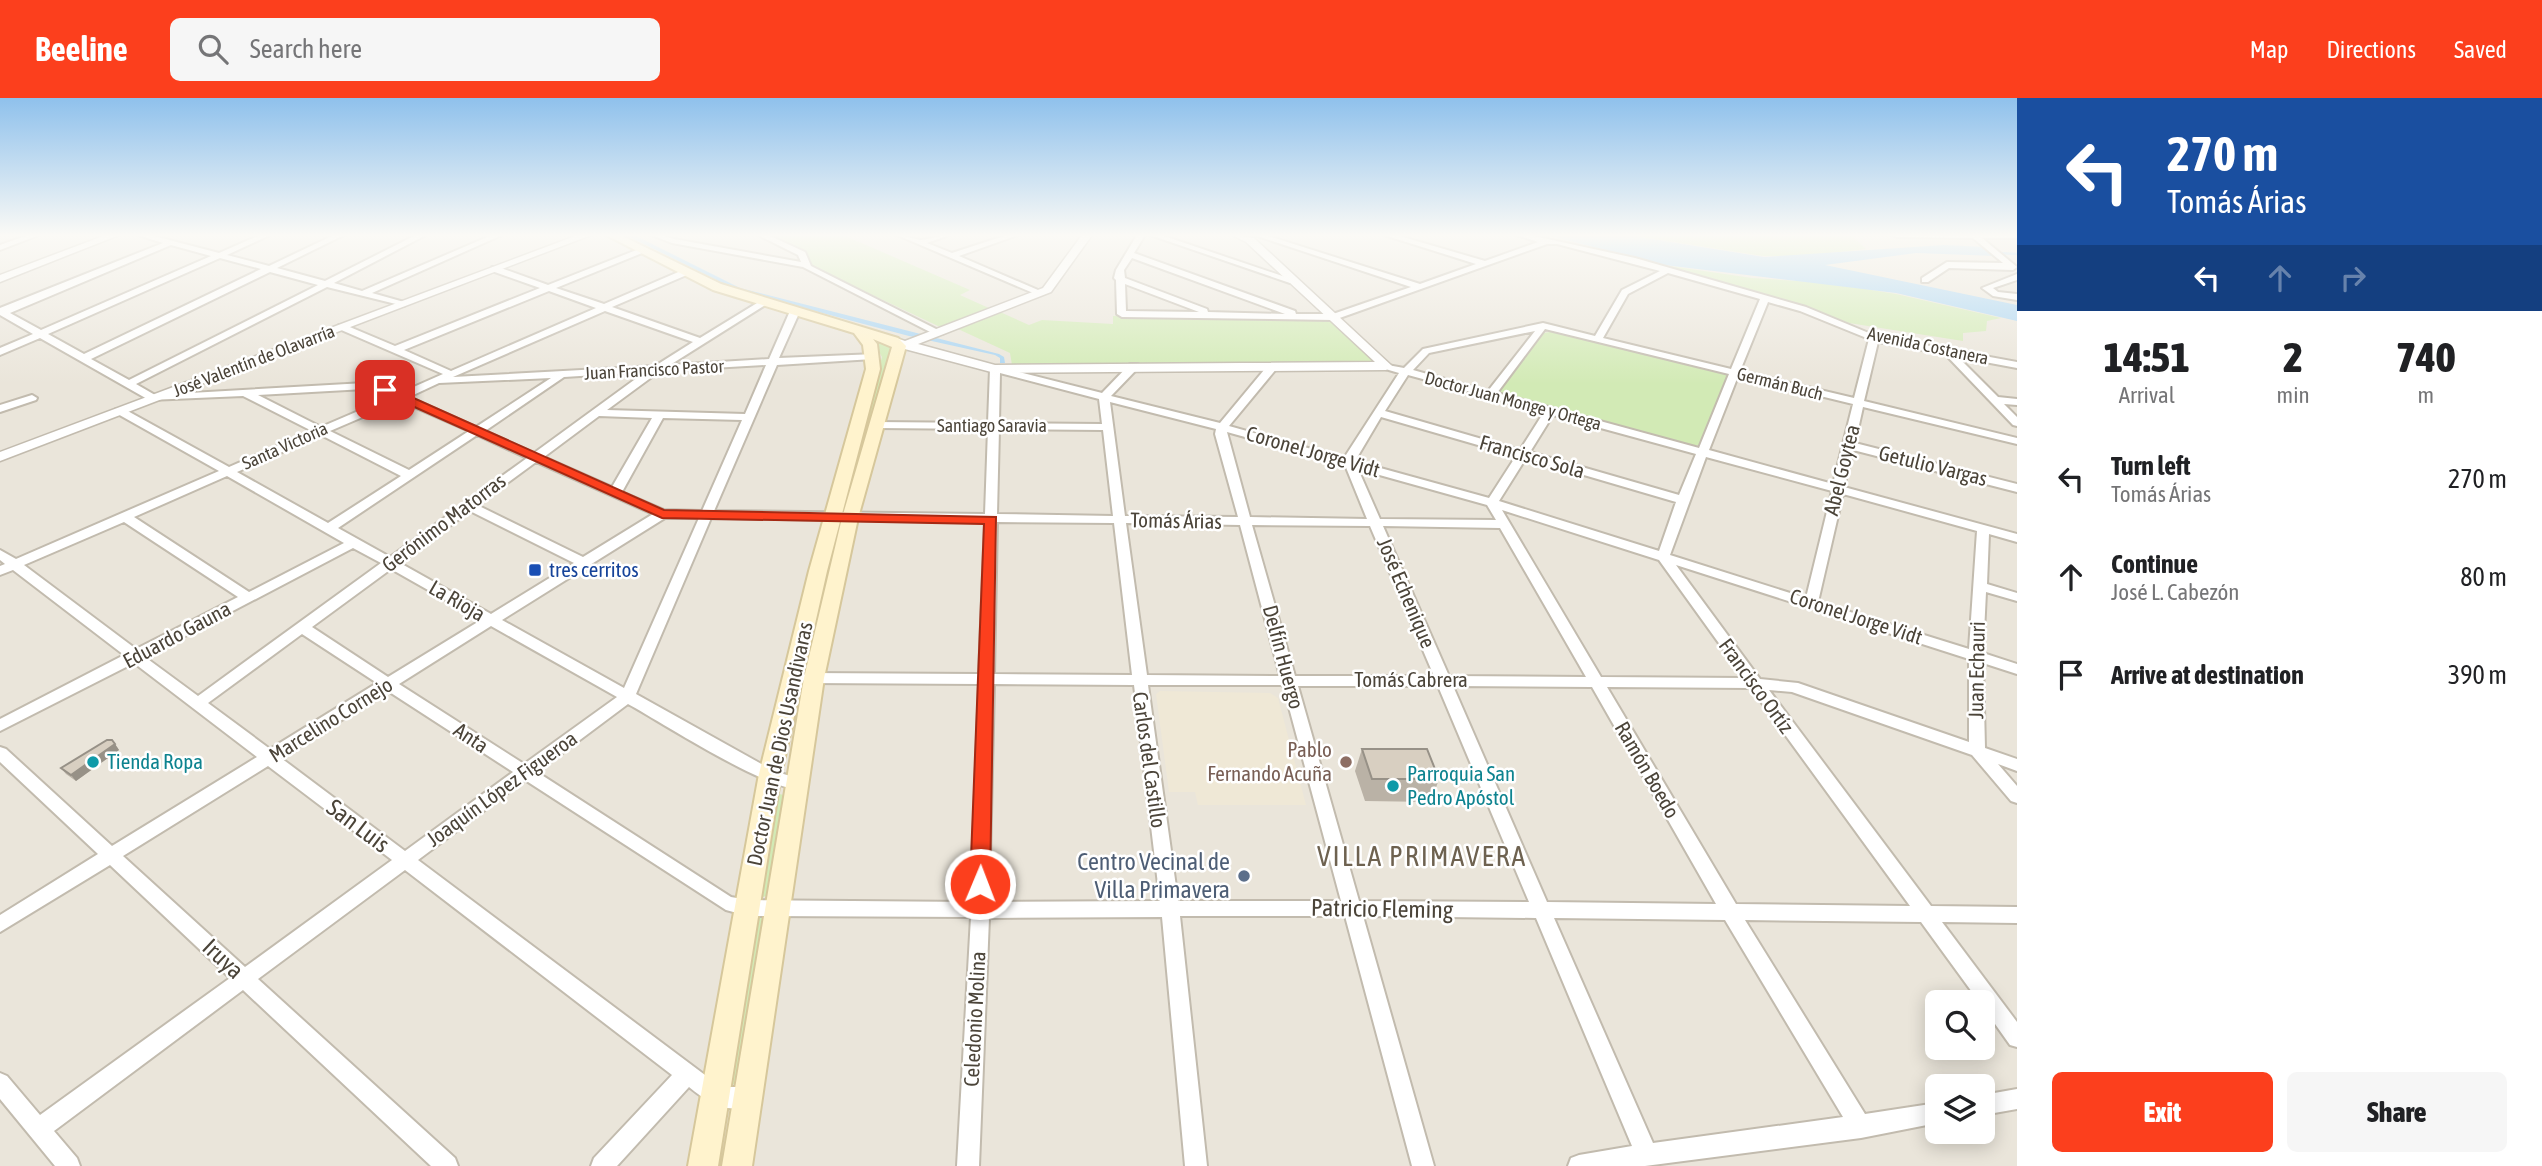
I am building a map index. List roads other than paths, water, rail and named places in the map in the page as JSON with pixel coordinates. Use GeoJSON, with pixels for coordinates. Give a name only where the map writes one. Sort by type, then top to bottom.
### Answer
{"type":"FeatureCollection","features":[{"type":"Feature","properties":{"kind":"main road","name":"Coronel Jorge Vidt"},"geometry":{"type":"LineString","coordinates":[[713,285],[859,331],[897,346]]}},
{"type":"Feature","properties":{"kind":"main road"},"geometry":{"type":"LineString","coordinates":[[859,331],[872,351],[897,346]]}},
{"type":"Feature","properties":{"kind":"main road","name":"Doctor Juan de Dios Usandivaras"},"geometry":{"type":"LineString","coordinates":[[841,518],[876,425],[897,346]]}},
{"type":"Feature","properties":{"kind":"main road","name":"Doctor Juan de Dios Usandivaras"},"geometry":{"type":"LineString","coordinates":[[703,1166],[718,1097],[769,776],[803,678],[873,369],[872,351]]}},
{"type":"Feature","properties":{"kind":"main road","name":"Doctor Juan de Dios Usandivaras"},"geometry":{"type":"LineString","coordinates":[[737,1166],[797,784],[803,678]]}},
{"type":"Feature","properties":{"kind":"street"},"geometry":{"type":"LineString","coordinates":[[1,312],[68,285]]}},
{"type":"Feature","properties":{"kind":"street"},"geometry":{"type":"LineString","coordinates":[[0,352],[152,285]]}},
{"type":"Feature","properties":{"kind":"street"},"geometry":{"type":"LineString","coordinates":[[84,358],[236,285]]}},
{"type":"Feature","properties":{"kind":"street"},"geometry":{"type":"LineString","coordinates":[[129,384],[328,285]]}},
{"type":"Feature","properties":{"kind":"street"},"geometry":{"type":"LineString","coordinates":[[333,285],[401,304]]}},
{"type":"Feature","properties":{"kind":"street"},"geometry":{"type":"LineString","coordinates":[[365,293],[384,285]]}},
{"type":"Feature","properties":{"kind":"street","name":"José Valentín de Olavarría"},"geometry":{"type":"LineString","coordinates":[[0,457],[452,285]]}},
{"type":"Feature","properties":{"kind":"street"},"geometry":{"type":"LineString","coordinates":[[543,285],[699,341]]}},
{"type":"Feature","properties":{"kind":"street"},"geometry":{"type":"LineString","coordinates":[[395,350],[554,285]]}},
{"type":"Feature","properties":{"kind":"street","name":"Santa Victoria"},"geometry":{"type":"LineString","coordinates":[[5,563],[125,517],[656,285]]}},
{"type":"Feature","properties":{"kind":"street"},"geometry":{"type":"LineString","coordinates":[[841,285],[930,336]]}},
{"type":"Feature","properties":{"kind":"street"},"geometry":{"type":"LineString","coordinates":[[1021,285],[1041,293]]}},
{"type":"Feature","properties":{"kind":"street"},"geometry":{"type":"LineString","coordinates":[[897,346],[1041,293],[1053,285]]}},
{"type":"Feature","properties":{"kind":"street"},"geometry":{"type":"LineString","coordinates":[[1119,285],[1122,314],[1334,317],[1421,285]]}},
{"type":"Feature","properties":{"kind":"street"},"geometry":{"type":"LineString","coordinates":[[1136,285],[1216,315]]}},
{"type":"Feature","properties":{"kind":"street"},"geometry":{"type":"LineString","coordinates":[[1214,285],[1303,317]]}},
{"type":"Feature","properties":{"kind":"street"},"geometry":{"type":"LineString","coordinates":[[1297,285],[1386,366]]}},
{"type":"Feature","properties":{"kind":"street"},"geometry":{"type":"LineString","coordinates":[[1598,339],[1625,292],[1639,285]]}},
{"type":"Feature","properties":{"kind":"street","name":"Avenida Costanera"},"geometry":{"type":"LineString","coordinates":[[1710,285],[1840,324],[1874,338],[2017,365]]}},
{"type":"Feature","properties":{"kind":"street"},"geometry":{"type":"LineString","coordinates":[[1995,285],[1986,288],[2017,297]]}},
{"type":"Feature","properties":{"kind":"street"},"geometry":{"type":"LineString","coordinates":[[1662,557],[1764,300]]}},
{"type":"Feature","properties":{"kind":"street","name":"Gerónimo Matorras"},"geometry":{"type":"LineString","coordinates":[[197,704],[655,370],[765,302]]}},
{"type":"Feature","properties":{"kind":"street","name":"Joaquín López Figueroa"},"geometry":{"type":"LineString","coordinates":[[38,1130],[627,697],[795,311]]}},
{"type":"Feature","properties":{"kind":"street"},"geometry":{"type":"LineString","coordinates":[[1,312],[153,398],[365,386],[385,390],[662,514]]}},
{"type":"Feature","properties":{"kind":"street"},"geometry":{"type":"LineString","coordinates":[[1349,462],[1405,373],[1422,354],[1433,348],[1543,326]]}},
{"type":"Feature","properties":{"kind":"street"},"geometry":{"type":"LineString","coordinates":[[1490,395],[1543,326]]}},
{"type":"Feature","properties":{"kind":"street","name":"Germán Buch"},"geometry":{"type":"LineString","coordinates":[[1543,326],[2017,441]]}},
{"type":"Feature","properties":{"kind":"street"},"geometry":{"type":"LineString","coordinates":[[342,327],[451,374]]}},
{"type":"Feature","properties":{"kind":"street","name":"Abel Goytea"},"geometry":{"type":"LineString","coordinates":[[1811,603],[1874,338]]}},
{"type":"Feature","properties":{"kind":"street","name":"Coronel Jorge Vidt"},"geometry":{"type":"LineString","coordinates":[[897,346],[1222,427],[1492,503],[2017,669]]}},
{"type":"Feature","properties":{"kind":"street","name":"Juan Francisco Pastor"},"geometry":{"type":"LineString","coordinates":[[434,382],[773,363],[872,351]]}},
{"type":"Feature","properties":{"kind":"street"},"geometry":{"type":"LineString","coordinates":[[1947,351],[2017,423]]}},
{"type":"Feature","properties":{"kind":"street"},"geometry":{"type":"LineString","coordinates":[[1104,397],[1134,366]]}},
{"type":"Feature","properties":{"kind":"street"},"geometry":{"type":"LineString","coordinates":[[1222,427],[1273,366]]}},
{"type":"Feature","properties":{"kind":"street","name":"Doctor Juan Monge y Ortega"},"geometry":{"type":"LineString","coordinates":[[995,369],[1386,366],[2017,538]]}},
{"type":"Feature","properties":{"kind":"street","name":"Celedonio Molina"},"geometry":{"type":"LineString","coordinates":[[968,1166],[979,910],[995,369]]}},
{"type":"Feature","properties":{"kind":"street"},"geometry":{"type":"LineString","coordinates":[[329,528],[561,375]]}},
{"type":"Feature","properties":{"kind":"street"},"geometry":{"type":"LineString","coordinates":[[244,393],[409,475]]}},
{"type":"Feature","properties":{"kind":"street","name":"Carlos del Castillo"},"geometry":{"type":"LineString","coordinates":[[1104,397],[1170,909],[1196,1166]]}},
{"type":"Feature","properties":{"kind":"street"},"geometry":{"type":"LineString","coordinates":[[0,410],[32,398]]}},
{"type":"Feature","properties":{"kind":"street"},"geometry":{"type":"LineString","coordinates":[[1995,400],[2017,402]]}},
{"type":"Feature","properties":{"kind":"street","name":"La Rioja"},"geometry":{"type":"LineString","coordinates":[[120,411],[769,776],[797,784]]}},
{"type":"Feature","properties":{"kind":"street"},"geometry":{"type":"LineString","coordinates":[[1492,503],[1550,411]]}},
{"type":"Feature","properties":{"kind":"street"},"geometry":{"type":"LineString","coordinates":[[595,413],[750,417]]}},
{"type":"Feature","properties":{"kind":"street","name":"Francisco Sola"},"geometry":{"type":"LineString","coordinates":[[1380,413],[1683,500]]}},
{"type":"Feature","properties":{"kind":"street"},"geometry":{"type":"LineString","coordinates":[[615,493],[659,415]]}},
{"type":"Feature","properties":{"kind":"street","name":"Santiago Saravia"},"geometry":{"type":"LineString","coordinates":[[876,425],[1107,427]]}},
{"type":"Feature","properties":{"kind":"street","name":"Delfín Huergo"},"geometry":{"type":"LineString","coordinates":[[1222,427],[1221,433],[1423,1166]]}},
{"type":"Feature","properties":{"kind":"street","name":"Getulio Vargas"},"geometry":{"type":"LineString","coordinates":[[1848,445],[2017,488]]}},
{"type":"Feature","properties":{"kind":"street","name":"José Echenique"},"geometry":{"type":"LineString","coordinates":[[1349,462],[1646,1153]]}},
{"type":"Feature","properties":{"kind":"street","name":"Ramón Boedo"},"geometry":{"type":"LineString","coordinates":[[1492,503],[1731,913],[1861,1127]]}},
{"type":"Feature","properties":{"kind":"street"},"geometry":{"type":"LineString","coordinates":[[467,505],[584,563]]}},
{"type":"Feature","properties":{"kind":"street","name":"Tomás Árias"},"geometry":{"type":"LineString","coordinates":[[662,514],[1502,524]]}},
{"type":"Feature","properties":{"kind":"street","name":"Marcelino Cornejo"},"geometry":{"type":"LineString","coordinates":[[0,924],[662,514]]}},
{"type":"Feature","properties":{"kind":"street"},"geometry":{"type":"LineString","coordinates":[[125,517],[248,598]]}},
{"type":"Feature","properties":{"kind":"street","name":"Juan Echauri"},"geometry":{"type":"LineString","coordinates":[[1977,751],[1976,656],[1983,529]]}},
{"type":"Feature","properties":{"kind":"street","name":"Eduardo Gauna"},"geometry":{"type":"LineString","coordinates":[[0,726],[354,544]]}},
{"type":"Feature","properties":{"kind":"street","name":"Francisco Ortíz"},"geometry":{"type":"LineString","coordinates":[[1662,557],[2017,1038]]}},
{"type":"Feature","properties":{"kind":"street","name":"San Luis"},"geometry":{"type":"LineString","coordinates":[[5,563],[197,704],[718,1097]]}},
{"type":"Feature","properties":{"kind":"street"},"geometry":{"type":"LineString","coordinates":[[1980,586],[2017,597]]}},
{"type":"Feature","properties":{"kind":"street","name":"Anta"},"geometry":{"type":"LineString","coordinates":[[303,628],[726,903],[748,908]]}},
{"type":"Feature","properties":{"kind":"street","name":"Tomás Cabrera"},"geometry":{"type":"LineString","coordinates":[[803,678],[1754,683],[1793,687],[2017,765]]}},
{"type":"Feature","properties":{"kind":"street"},"geometry":{"type":"LineString","coordinates":[[1977,751],[2017,797]]}},
{"type":"Feature","properties":{"kind":"street","name":"Iruya"},"geometry":{"type":"LineString","coordinates":[[0,753],[447,1166]]}},
{"type":"Feature","properties":{"kind":"street","name":"Patricio Fleming"},"geometry":{"type":"LineString","coordinates":[[748,908],[1352,908],[2017,915]]}},
{"type":"Feature","properties":{"kind":"street"},"geometry":{"type":"LineString","coordinates":[[602,1166],[688,1074]]}},
{"type":"Feature","properties":{"kind":"street"},"geometry":{"type":"LineString","coordinates":[[0,1083],[68,1166]]}},
{"type":"Feature","properties":{"kind":"street"},"geometry":{"type":"LineString","coordinates":[[718,1097],[748,1097]]}},
{"type":"Feature","properties":{"kind":"street"},"geometry":{"type":"LineString","coordinates":[[1995,1103],[2017,1099]]}},
{"type":"Feature","properties":{"kind":"street"},"geometry":{"type":"LineString","coordinates":[[1579,1166],[1646,1153],[1861,1127],[1925,1115]]}},
{"type":"Feature","properties":{"kind":"water"},"geometry":{"type":"Polygon","coordinates":[[[726,285],[999,354],[1004,357],[1005,363],[1000,363],[1000,358],[995,355],[909,336],[736,290],[726,285]]]}},
{"type":"Feature","properties":{"kind":"water"},"geometry":{"type":"Polygon","coordinates":[[[1828,285],[1920,285],[2017,305],[2017,321],[1896,293],[1828,285]]]}},
{"type":"Feature","properties":{"kind":"place","name":"tres cerritos"},"geometry":{"type":"Point","coordinates":[535,570]}},
{"type":"Feature","properties":{"kind":"place","name":"Tienda Ropa"},"geometry":{"type":"Point","coordinates":[93,762]}},
{"type":"Feature","properties":{"kind":"place","name":"Pablo Fernando Acuña"},"geometry":{"type":"Point","coordinates":[1346,762]}},
{"type":"Feature","properties":{"kind":"place","name":"Parroquia San Pedro Apóstol"},"geometry":{"type":"Point","coordinates":[1393,786]}},
{"type":"Feature","properties":{"kind":"place","name":"Centro Vecinal de Villa Primavera"},"geometry":{"type":"Point","coordinates":[1244,876]}},
{"type":"Feature","properties":{"kind":"district","name":"VILLA PRIMAVERA"},"geometry":{"type":"Point","coordinates":[1422,856]}}]}
